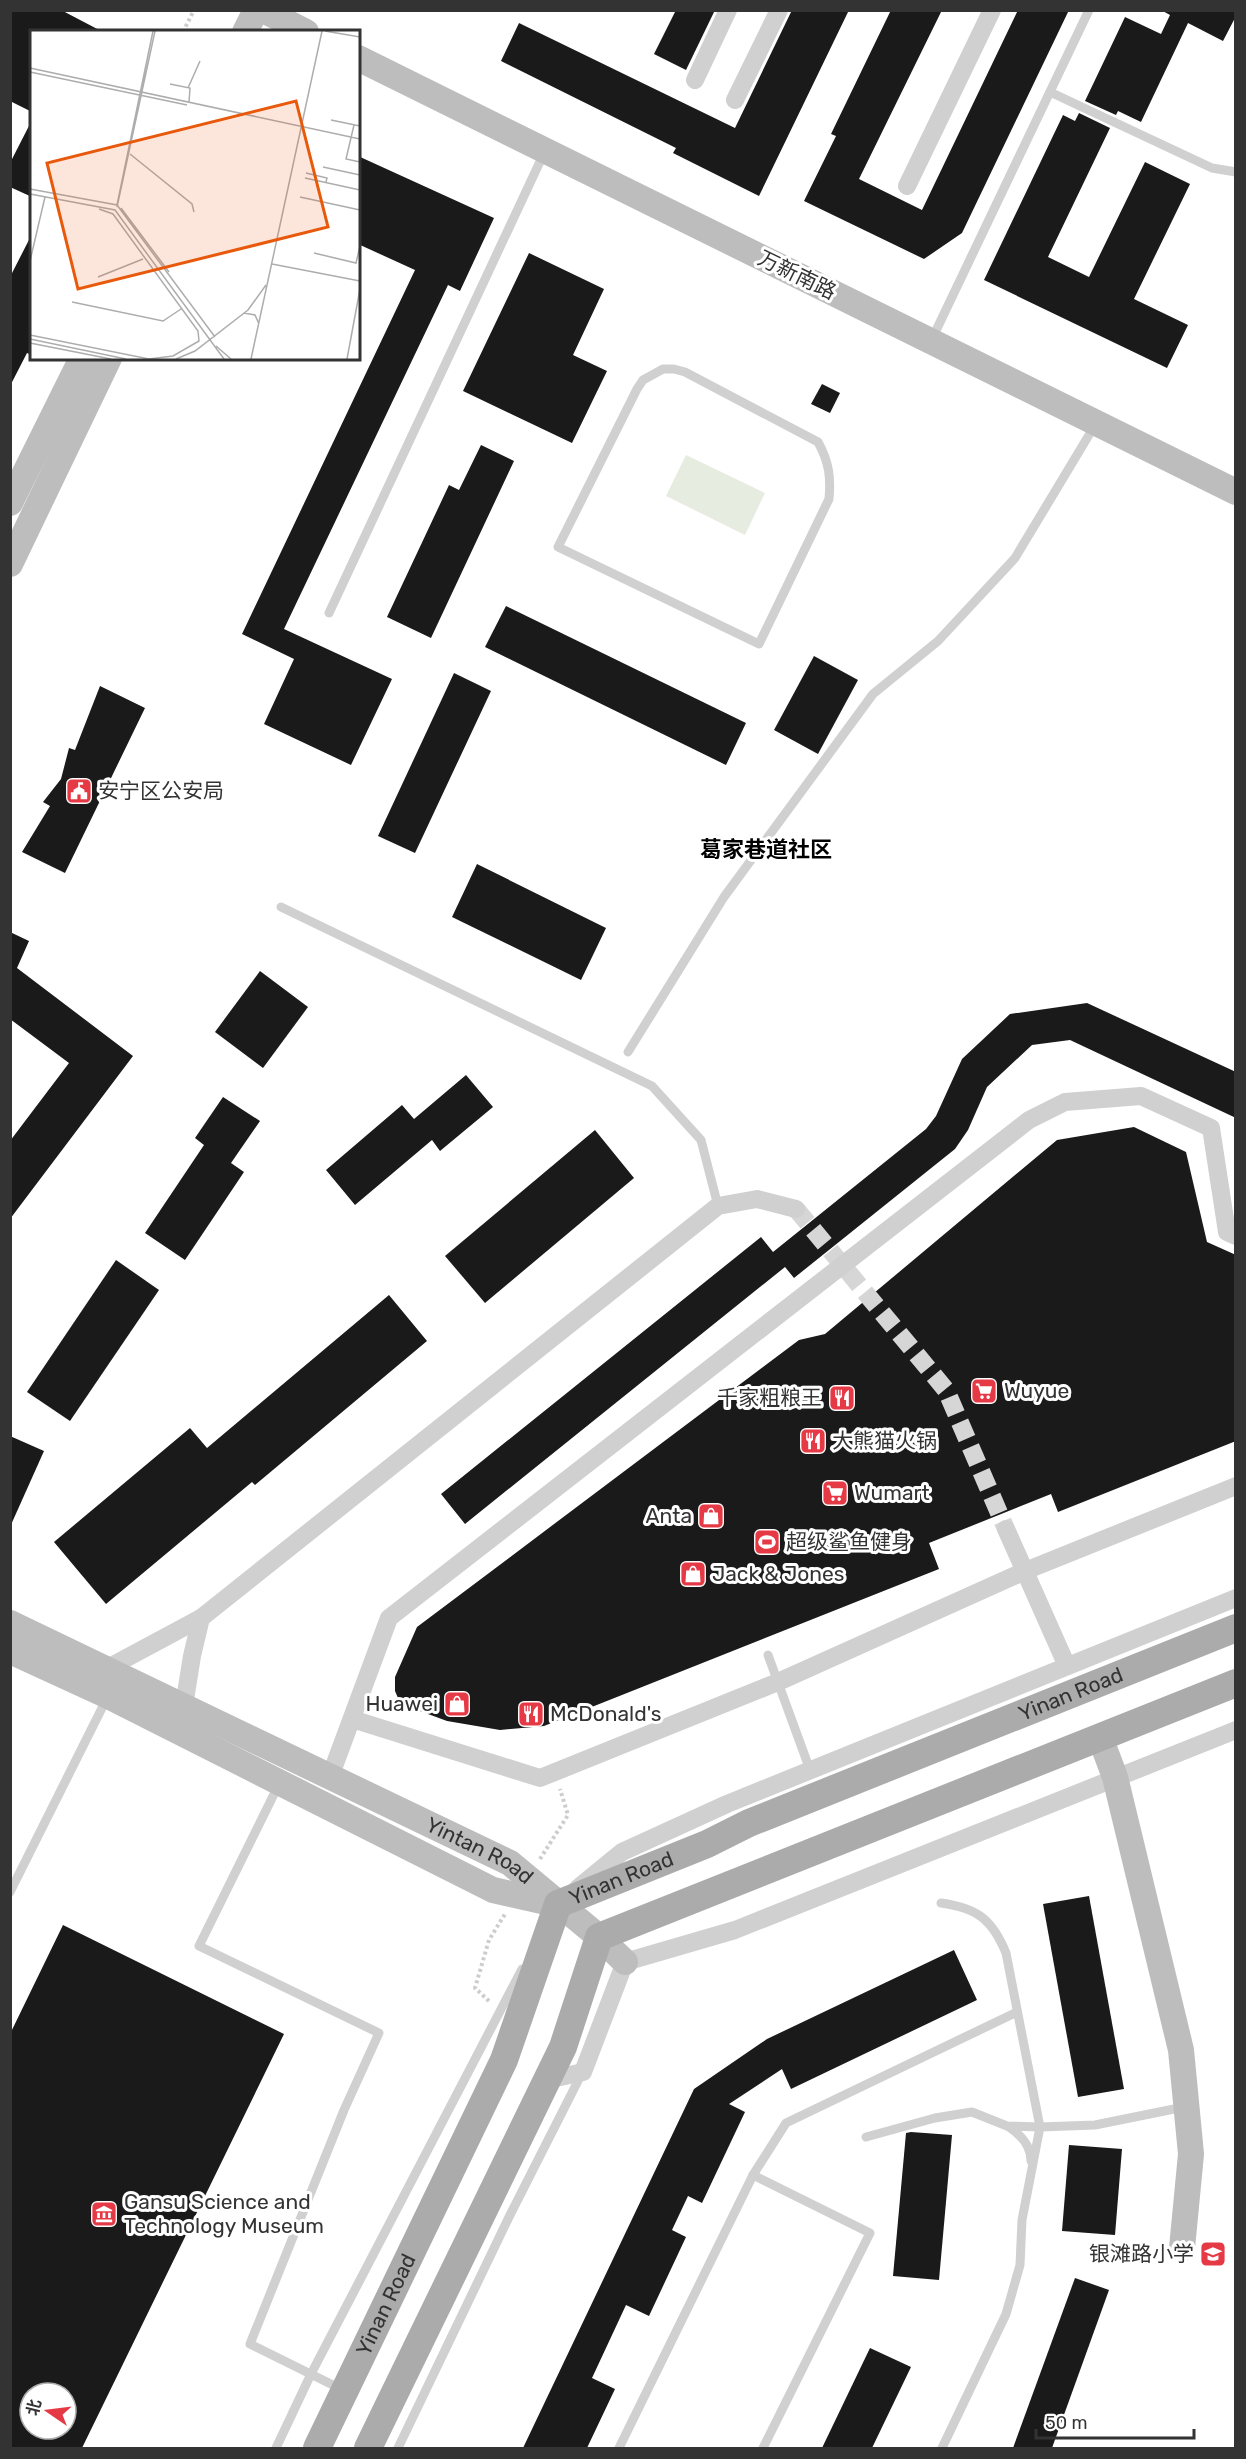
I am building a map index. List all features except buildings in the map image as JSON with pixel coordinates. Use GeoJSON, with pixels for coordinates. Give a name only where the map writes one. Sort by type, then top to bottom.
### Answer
{"type":"FeatureCollection","features":[{"type":"Feature","properties":{"kind":"main road","name":"Yinan Road"},"geometry":{"type":"LineString","coordinates":[[317,2448],[504,2060],[558,1904],[707,1844],[749,1822],[1236,1628]]}},
{"type":"Feature","properties":{"kind":"main road"},"geometry":{"type":"LineString","coordinates":[[368,2448],[563,2047],[599,1937],[1236,1683]]}},
{"type":"Feature","properties":{"kind":"street"},"geometry":{"type":"LineString","coordinates":[[695,80],[728,10]]}},
{"type":"Feature","properties":{"kind":"street"},"geometry":{"type":"LineString","coordinates":[[735,100],[779,10]]}},
{"type":"Feature","properties":{"kind":"street"},"geometry":{"type":"LineString","coordinates":[[907,186],[992,10]]}},
{"type":"Feature","properties":{"kind":"street"},"geometry":{"type":"LineString","coordinates":[[248,30],[270,16],[302,30]]}},
{"type":"Feature","properties":{"kind":"street","name":"万新南路"},"geometry":{"type":"LineString","coordinates":[[360,59],[1236,492]]}},
{"type":"Feature","properties":{"kind":"street"},"geometry":{"type":"LineString","coordinates":[[14,488],[81,360]]}},
{"type":"Feature","properties":{"kind":"street"},"geometry":{"type":"LineString","coordinates":[[10,564],[108,360]]}},
{"type":"Feature","properties":{"kind":"street"},"geometry":{"type":"LineString","coordinates":[[330,1777],[389,1618],[1029,1120],[1065,1102],[1141,1096],[1211,1128],[1227,1232],[1236,1236]]}},
{"type":"Feature","properties":{"kind":"street"},"geometry":{"type":"LineString","coordinates":[[106,1669],[201,1618],[718,1206],[757,1199],[796,1209]]}},
{"type":"Feature","properties":{"kind":"street"},"geometry":{"type":"LineString","coordinates":[[352,1719],[540,1778],[778,1682],[1025,1571],[1236,1486]]}},
{"type":"Feature","properties":{"kind":"street"},"geometry":{"type":"LineString","coordinates":[[1006,1529],[1067,1666]]}},
{"type":"Feature","properties":{"kind":"street"},"geometry":{"type":"LineString","coordinates":[[625,1962],[599,1937],[558,1904],[622,1852],[727,1804],[1236,1598]]}},
{"type":"Feature","properties":{"kind":"street"},"geometry":{"type":"LineString","coordinates":[[184,1706],[201,1618]]}},
{"type":"Feature","properties":{"kind":"street","name":"Yintan Road"},"geometry":{"type":"LineString","coordinates":[[10,1623],[510,1863],[558,1904]]}},
{"type":"Feature","properties":{"kind":"street","name":"Yintan Road"},"geometry":{"type":"LineString","coordinates":[[10,1651],[108,1696],[493,1890],[558,1904]]}},
{"type":"Feature","properties":{"kind":"street"},"geometry":{"type":"LineString","coordinates":[[625,1962],[735,1930],[1236,1730]]}},
{"type":"Feature","properties":{"kind":"street"},"geometry":{"type":"LineString","coordinates":[[1100,1737],[1116,1777],[1181,2050],[1191,2154],[1182,2248]]}},
{"type":"Feature","properties":{"kind":"street"},"geometry":{"type":"LineString","coordinates":[[547,2080],[583,2072],[625,1962]]}},
{"type":"Feature","properties":{"kind":"lane"},"geometry":{"type":"LineString","coordinates":[[931,341],[1089,10]]}},
{"type":"Feature","properties":{"kind":"lane"},"geometry":{"type":"LineString","coordinates":[[1050,92],[1212,168],[1236,172]]}},
{"type":"Feature","properties":{"kind":"lane"},"geometry":{"type":"LineString","coordinates":[[329,613],[545,150]]}},
{"type":"Feature","properties":{"kind":"lane"},"geometry":{"type":"LineString","coordinates":[[674,369],[685,372],[818,442],[827,459],[831,479],[830,499],[759,644],[558,547],[637,389],[652,373],[674,369]]}},
{"type":"Feature","properties":{"kind":"lane"},"geometry":{"type":"LineString","coordinates":[[628,1052],[724,897],[873,694],[938,641],[1015,558],[1097,423]]}},
{"type":"Feature","properties":{"kind":"lane"},"geometry":{"type":"LineString","coordinates":[[280,907],[652,1086],[701,1140],[718,1206]]}},
{"type":"Feature","properties":{"kind":"lane"},"geometry":{"type":"LineString","coordinates":[[768,1655],[810,1770]]}},
{"type":"Feature","properties":{"kind":"lane"},"geometry":{"type":"LineString","coordinates":[[10,1892],[108,1696]]}},
{"type":"Feature","properties":{"kind":"lane"},"geometry":{"type":"LineString","coordinates":[[280,1782],[199,1946],[379,2033],[344,2110],[250,2344],[345,2391]]}},
{"type":"Feature","properties":{"kind":"lane"},"geometry":{"type":"LineString","coordinates":[[276,2448],[311,2374],[499,2011],[558,1904]]}},
{"type":"Feature","properties":{"kind":"lane"},"geometry":{"type":"LineString","coordinates":[[941,1904],[963,1906],[983,1917],[998,1932],[1006,1953],[1040,2127],[1023,2220],[1020,2265],[1006,2314],[942,2448]]}},
{"type":"Feature","properties":{"kind":"lane"},"geometry":{"type":"LineString","coordinates":[[619,2448],[753,2175],[786,2123],[1017,2012]]}},
{"type":"Feature","properties":{"kind":"lane"},"geometry":{"type":"LineString","coordinates":[[398,2448],[509,2217],[583,2072]]}},
{"type":"Feature","properties":{"kind":"lane"},"geometry":{"type":"LineString","coordinates":[[1007,2126],[1095,2125],[1186,2106]]}},
{"type":"Feature","properties":{"kind":"lane"},"geometry":{"type":"LineString","coordinates":[[866,2137],[935,2118],[972,2112],[1018,2133],[1026,2143],[1031,2156],[1031,2169]]}},
{"type":"Feature","properties":{"kind":"lane"},"geometry":{"type":"LineString","coordinates":[[753,2175],[870,2233],[763,2448]]}},
{"type":"Feature","properties":{"kind":"path"},"geometry":{"type":"LineString","coordinates":[[184,30],[194,10]]}},
{"type":"Feature","properties":{"kind":"shaded area"},"geometry":{"type":"Polygon","coordinates":[[[686,455],[765,493],[745,535],[666,496],[686,455]]]}},
{"type":"Feature","properties":{"kind":"tunnel"},"geometry":{"type":"LineString","coordinates":[[796,1209],[946,1390],[1006,1529]]}},
{"type":"Feature","properties":{"kind":"place","name":"安宁区公安局"},"geometry":{"type":"Point","coordinates":[79,791]}},
{"type":"Feature","properties":{"kind":"place","name":"Wuyue"},"geometry":{"type":"Point","coordinates":[984,1391]}},
{"type":"Feature","properties":{"kind":"place","name":"千家粗粮王"},"geometry":{"type":"Point","coordinates":[842,1398]}},
{"type":"Feature","properties":{"kind":"place","name":"大熊猫火锅"},"geometry":{"type":"Point","coordinates":[813,1441]}},
{"type":"Feature","properties":{"kind":"place","name":"Wumart"},"geometry":{"type":"Point","coordinates":[835,1493]}},
{"type":"Feature","properties":{"kind":"place","name":"Anta"},"geometry":{"type":"Point","coordinates":[711,1516]}},
{"type":"Feature","properties":{"kind":"place","name":"超级鲨鱼健身"},"geometry":{"type":"Point","coordinates":[767,1542]}},
{"type":"Feature","properties":{"kind":"place","name":"Jack & Jones"},"geometry":{"type":"Point","coordinates":[693,1574]}},
{"type":"Feature","properties":{"kind":"place","name":"Huawei"},"geometry":{"type":"Point","coordinates":[457,1704]}},
{"type":"Feature","properties":{"kind":"place","name":"McDonald's"},"geometry":{"type":"Point","coordinates":[531,1714]}},
{"type":"Feature","properties":{"kind":"place","name":"Gansu Science and Technology Museum"},"geometry":{"type":"Point","coordinates":[104,2214]}},
{"type":"Feature","properties":{"kind":"place","name":"银滩路小学"},"geometry":{"type":"Point","coordinates":[1213,2254]}},
{"type":"Feature","properties":{"kind":"district","name":"葛家巷道社区"},"geometry":{"type":"Point","coordinates":[766,849]}}]}
